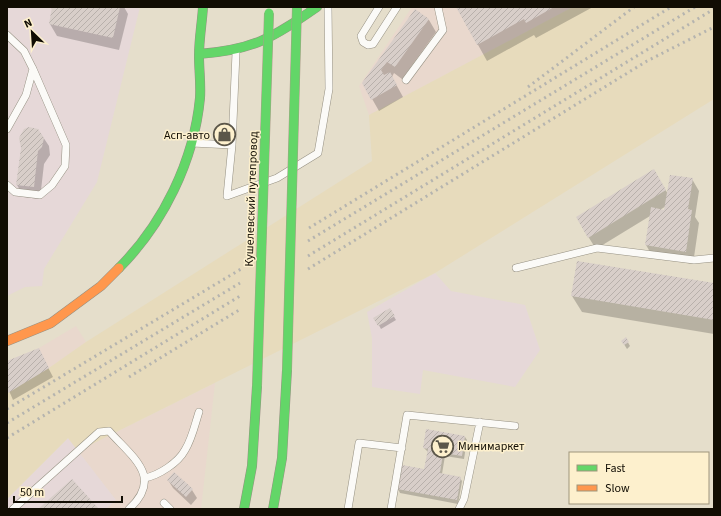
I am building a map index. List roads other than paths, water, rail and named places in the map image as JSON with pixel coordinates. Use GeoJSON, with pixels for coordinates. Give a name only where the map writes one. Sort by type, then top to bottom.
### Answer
{"type":"FeatureCollection","features":[{"type":"Feature","properties":{"kind":"main road"},"geometry":{"type":"LineString","coordinates":[[7,341],[51,323],[101,286],[126,260],[161,216],[177,184],[191,143],[200,98],[199,54],[203,7]]}},
{"type":"Feature","properties":{"kind":"main road"},"geometry":{"type":"LineString","coordinates":[[273,509],[282,458],[287,370],[297,7]]}},
{"type":"Feature","properties":{"kind":"main road"},"geometry":{"type":"LineString","coordinates":[[199,54],[236,50],[257,44],[279,33],[317,7]]}},
{"type":"Feature","properties":{"kind":"main road","name":"Кушелевский путепровод"},"geometry":{"type":"LineString","coordinates":[[244,509],[252,466],[257,386],[269,10]]}},
{"type":"Feature","properties":{"kind":"main road"},"geometry":{"type":"LineString","coordinates":[[191,83],[199,54]]}},
{"type":"Feature","properties":{"kind":"lane"},"geometry":{"type":"LineString","coordinates":[[236,50],[232,145],[227,196],[277,178],[318,154],[329,89],[328,7]]}},
{"type":"Feature","properties":{"kind":"lane"},"geometry":{"type":"LineString","coordinates":[[379,7],[361,36],[363,42],[368,45],[373,44],[397,7]]}},
{"type":"Feature","properties":{"kind":"lane"},"geometry":{"type":"LineString","coordinates":[[406,80],[443,30],[438,7]]}},
{"type":"Feature","properties":{"kind":"lane"},"geometry":{"type":"LineString","coordinates":[[7,35],[24,51],[66,145],[65,166],[52,185],[40,194],[15,192],[7,185]]}},
{"type":"Feature","properties":{"kind":"lane"},"geometry":{"type":"LineString","coordinates":[[7,129],[26,95],[33,69]]}},
{"type":"Feature","properties":{"kind":"lane"},"geometry":{"type":"LineString","coordinates":[[191,143],[232,145]]}},
{"type":"Feature","properties":{"kind":"lane"},"geometry":{"type":"LineString","coordinates":[[516,268],[597,248],[694,260],[714,258]]}},
{"type":"Feature","properties":{"kind":"lane"},"geometry":{"type":"LineString","coordinates":[[145,478],[156,476],[165,470],[185,451],[199,412]]}},
{"type":"Feature","properties":{"kind":"lane"},"geometry":{"type":"LineString","coordinates":[[391,509],[407,415],[515,426]]}},
{"type":"Feature","properties":{"kind":"lane"},"geometry":{"type":"LineString","coordinates":[[459,509],[464,499],[480,422]]}},
{"type":"Feature","properties":{"kind":"lane"},"geometry":{"type":"LineString","coordinates":[[13,509],[100,432],[109,431],[140,466],[145,478],[144,490],[138,501],[129,509]]}},
{"type":"Feature","properties":{"kind":"lane"},"geometry":{"type":"LineString","coordinates":[[348,509],[359,443],[402,448]]}},
{"type":"Feature","properties":{"kind":"lane"},"geometry":{"type":"LineString","coordinates":[[164,503],[170,509]]}},
{"type":"Feature","properties":{"kind":"railway"},"geometry":{"type":"LineString","coordinates":[[528,87],[634,7]]}},
{"type":"Feature","properties":{"kind":"railway"},"geometry":{"type":"LineString","coordinates":[[309,228],[671,7]]}},
{"type":"Feature","properties":{"kind":"railway"},"geometry":{"type":"LineString","coordinates":[[308,241],[695,7]]}},
{"type":"Feature","properties":{"kind":"railway"},"geometry":{"type":"LineString","coordinates":[[308,256],[714,9]]}},
{"type":"Feature","properties":{"kind":"railway"},"geometry":{"type":"LineString","coordinates":[[308,269],[647,61],[714,27]]}},
{"type":"Feature","properties":{"kind":"railway"},"geometry":{"type":"LineString","coordinates":[[7,409],[241,269]]}},
{"type":"Feature","properties":{"kind":"railway"},"geometry":{"type":"LineString","coordinates":[[7,423],[240,283]]}},
{"type":"Feature","properties":{"kind":"railway"},"geometry":{"type":"LineString","coordinates":[[7,438],[240,296]]}},
{"type":"Feature","properties":{"kind":"railway"},"geometry":{"type":"LineString","coordinates":[[129,377],[239,310]]}},
{"type":"Feature","properties":{"kind":"place","name":"Асп-авто"},"geometry":{"type":"Point","coordinates":[225,135]}},
{"type":"Feature","properties":{"kind":"place","name":"Минимаркет"},"geometry":{"type":"Point","coordinates":[442,446]}}]}
